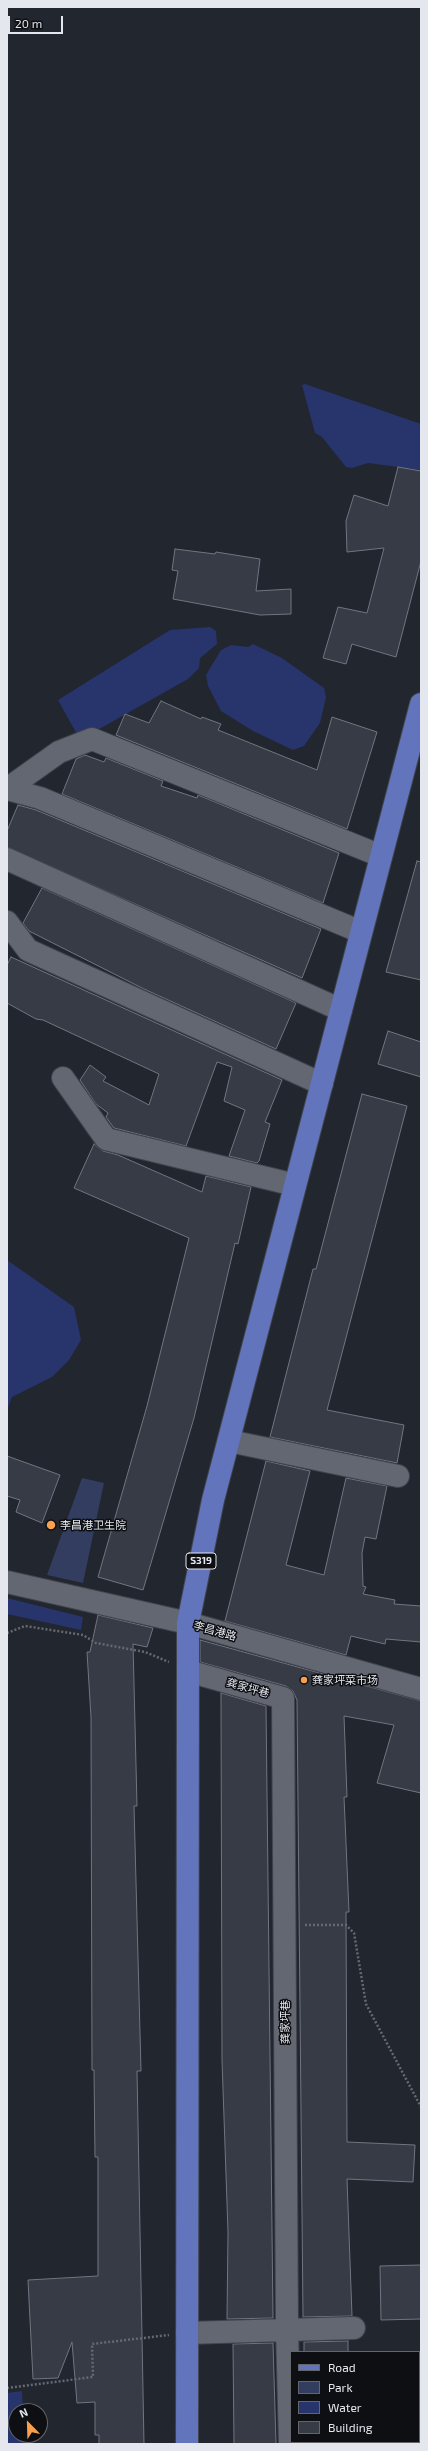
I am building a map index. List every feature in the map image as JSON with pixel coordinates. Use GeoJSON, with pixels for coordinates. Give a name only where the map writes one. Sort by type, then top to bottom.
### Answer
{"type":"FeatureCollection","features":[{"type":"Feature","properties":{"kind":"main road","name":"S319"},"geometry":{"type":"LineString","coordinates":[[187,2444],[188,1624],[214,1500],[421,704]]}},
{"type":"Feature","properties":{"kind":"street"},"geometry":{"type":"LineString","coordinates":[[7,789],[58,752],[92,739],[381,856]]}},
{"type":"Feature","properties":{"kind":"street"},"geometry":{"type":"LineString","coordinates":[[7,789],[40,798],[361,932]]}},
{"type":"Feature","properties":{"kind":"street"},"geometry":{"type":"LineString","coordinates":[[7,860],[341,1010]]}},
{"type":"Feature","properties":{"kind":"street"},"geometry":{"type":"LineString","coordinates":[[7,922],[28,950],[322,1084]]}},
{"type":"Feature","properties":{"kind":"street"},"geometry":{"type":"LineString","coordinates":[[63,1078],[106,1140],[295,1185]]}},
{"type":"Feature","properties":{"kind":"street"},"geometry":{"type":"LineString","coordinates":[[229,1441],[398,1476]]}},
{"type":"Feature","properties":{"kind":"street","name":"李昌港路"},"geometry":{"type":"LineString","coordinates":[[7,1582],[188,1624],[421,1689]]}},
{"type":"Feature","properties":{"kind":"street","name":"龚家坪巷"},"geometry":{"type":"LineString","coordinates":[[188,1671],[283,1698],[287,2329],[290,2444]]}},
{"type":"Feature","properties":{"kind":"street"},"geometry":{"type":"LineString","coordinates":[[187,2333],[354,2328]]}},
{"type":"Feature","properties":{"kind":"path"},"geometry":{"type":"LineString","coordinates":[[7,1633],[18,1627],[25,1626],[83,1635],[96,1643],[145,1652],[188,1671]]}},
{"type":"Feature","properties":{"kind":"path"},"geometry":{"type":"LineString","coordinates":[[284,1925],[346,1925],[354,1933],[366,2004],[421,2107]]}},
{"type":"Feature","properties":{"kind":"path"},"geometry":{"type":"LineString","coordinates":[[7,2388],[93,2377],[92,2344],[187,2333]]}},
{"type":"Feature","properties":{"kind":"green space"},"geometry":{"type":"Polygon","coordinates":[[[82,1478],[104,1483],[83,1583],[47,1575],[82,1478]]]}},
{"type":"Feature","properties":{"kind":"water"},"geometry":{"type":"Polygon","coordinates":[[[305,384],[421,424],[421,470],[368,463],[352,468],[346,467],[322,437],[315,433],[302,385],[305,384]]]}},
{"type":"Feature","properties":{"kind":"water"},"geometry":{"type":"Polygon","coordinates":[[[210,627],[216,631],[217,644],[200,658],[199,668],[188,679],[101,728],[79,738],[58,700],[170,630],[210,627]]]}},
{"type":"Feature","properties":{"kind":"water"},"geometry":{"type":"Polygon","coordinates":[[[253,644],[282,658],[324,688],[326,697],[320,723],[304,746],[293,750],[253,731],[221,711],[208,686],[206,675],[221,650],[231,645],[248,647],[253,644]]]}},
{"type":"Feature","properties":{"kind":"water"},"geometry":{"type":"Polygon","coordinates":[[[7,1260],[74,1307],[81,1340],[69,1360],[52,1377],[12,1397],[7,1410],[7,1260]]]}},
{"type":"Feature","properties":{"kind":"water"},"geometry":{"type":"Polygon","coordinates":[[[7,1598],[83,1617],[81,1630],[7,1614],[7,1598]]]}},
{"type":"Feature","properties":{"kind":"water"},"geometry":{"type":"Polygon","coordinates":[[[22,2391],[23,2403],[8,2403],[8,2443],[24,2444],[7,2444],[7,2393],[22,2391]]]}},
{"type":"Feature","properties":{"kind":"building"},"geometry":{"type":"Polygon","coordinates":[[[398,467],[421,471],[421,561],[396,657],[352,644],[346,664],[323,658],[338,607],[367,613],[384,548],[347,552],[346,521],[354,495],[388,506],[398,467]]]}},
{"type":"Feature","properties":{"kind":"building"},"geometry":{"type":"Polygon","coordinates":[[[175,549],[215,554],[216,552],[260,559],[256,591],[291,589],[291,614],[260,615],[173,599],[178,571],[172,570],[175,549]]]}},
{"type":"Feature","properties":{"kind":"building"},"geometry":{"type":"Polygon","coordinates":[[[161,701],[201,719],[202,717],[221,724],[218,730],[317,770],[332,717],[377,732],[347,829],[116,735],[125,714],[149,723],[161,701]]]}},
{"type":"Feature","properties":{"kind":"building"},"geometry":{"type":"Polygon","coordinates":[[[85,755],[104,762],[106,758],[163,781],[161,786],[197,798],[198,795],[339,853],[323,903],[62,794],[76,759],[85,755]]]}},
{"type":"Feature","properties":{"kind":"building"},"geometry":{"type":"Polygon","coordinates":[[[18,805],[36,810],[321,929],[302,978],[7,847],[7,831],[18,805]]]}},
{"type":"Feature","properties":{"kind":"building"},"geometry":{"type":"Polygon","coordinates":[[[417,861],[421,862],[421,980],[386,972],[417,861]]]}},
{"type":"Feature","properties":{"kind":"building"},"geometry":{"type":"Polygon","coordinates":[[[42,888],[296,1003],[276,1049],[144,989],[29,931],[23,923],[42,888]]]}},
{"type":"Feature","properties":{"kind":"building"},"geometry":{"type":"Polygon","coordinates":[[[11,957],[282,1080],[265,1122],[270,1124],[259,1161],[257,1163],[229,1156],[245,1110],[224,1101],[232,1067],[217,1062],[186,1146],[114,1128],[106,1117],[108,1113],[96,1104],[80,1080],[90,1065],[106,1077],[103,1081],[149,1105],[159,1074],[43,1020],[36,1019],[7,1003],[7,965],[11,957]]]}},
{"type":"Feature","properties":{"kind":"building"},"geometry":{"type":"Polygon","coordinates":[[[388,1031],[421,1042],[421,1077],[378,1064],[388,1031]]]}},
{"type":"Feature","properties":{"kind":"building"},"geometry":{"type":"Polygon","coordinates":[[[362,1094],[407,1106],[327,1410],[404,1425],[397,1463],[270,1437],[313,1269],[316,1269],[362,1094]]]}},
{"type":"Feature","properties":{"kind":"building"},"geometry":{"type":"Polygon","coordinates":[[[94,1144],[103,1151],[118,1155],[202,1192],[206,1176],[251,1187],[238,1244],[235,1243],[194,1418],[143,1590],[98,1577],[147,1406],[189,1238],[74,1188],[94,1144]]]}},
{"type":"Feature","properties":{"kind":"building"},"geometry":{"type":"Polygon","coordinates":[[[7,1456],[60,1475],[42,1523],[16,1512],[20,1500],[7,1496],[7,1456]]]}},
{"type":"Feature","properties":{"kind":"building"},"geometry":{"type":"Polygon","coordinates":[[[266,1461],[310,1471],[286,1565],[324,1575],[346,1478],[387,1486],[376,1539],[365,1537],[362,1553],[363,1586],[366,1587],[363,1594],[395,1600],[394,1604],[421,1606],[421,1642],[386,1639],[385,1644],[351,1636],[346,1655],[225,1621],[266,1461]]]}},
{"type":"Feature","properties":{"kind":"building"},"geometry":{"type":"Polygon","coordinates":[[[98,1615],[153,1628],[147,1647],[133,1644],[137,1806],[134,1806],[141,2071],[137,2071],[144,2444],[99,2444],[99,2435],[95,2435],[95,2402],[77,2403],[72,2342],[58,2378],[33,2379],[28,2280],[98,2276],[98,2157],[95,2157],[94,2070],[92,2070],[91,1717],[87,1652],[90,1652],[98,1615]]]}},
{"type":"Feature","properties":{"kind":"building"},"geometry":{"type":"Polygon","coordinates":[[[200,1640],[421,1701],[421,1793],[377,1783],[394,1725],[344,1716],[347,1797],[344,1797],[349,1912],[346,1912],[347,2142],[415,2145],[413,2182],[347,2179],[352,2316],[303,2317],[297,1700],[293,1691],[286,1686],[200,1662],[200,1640]]]}},
{"type":"Feature","properties":{"kind":"building"},"geometry":{"type":"Polygon","coordinates":[[[221,1693],[266,1706],[273,2318],[227,2319],[228,2232],[222,2060],[221,1693]]]}},
{"type":"Feature","properties":{"kind":"building"},"geometry":{"type":"Polygon","coordinates":[[[421,2265],[421,2319],[381,2320],[380,2266],[421,2265]]]}},
{"type":"Feature","properties":{"kind":"building"},"geometry":{"type":"Polygon","coordinates":[[[348,2341],[348,2351],[304,2351],[304,2342],[348,2341]]]}},
{"type":"Feature","properties":{"kind":"building"},"geometry":{"type":"Polygon","coordinates":[[[273,2343],[276,2444],[234,2444],[233,2344],[273,2343]]]}},
{"type":"Feature","properties":{"kind":"place","name":"李昌港卫生院"},"geometry":{"type":"Point","coordinates":[51,1525]}},
{"type":"Feature","properties":{"kind":"place","name":"龚家坪菜市场"},"geometry":{"type":"Point","coordinates":[304,1680]}}]}
